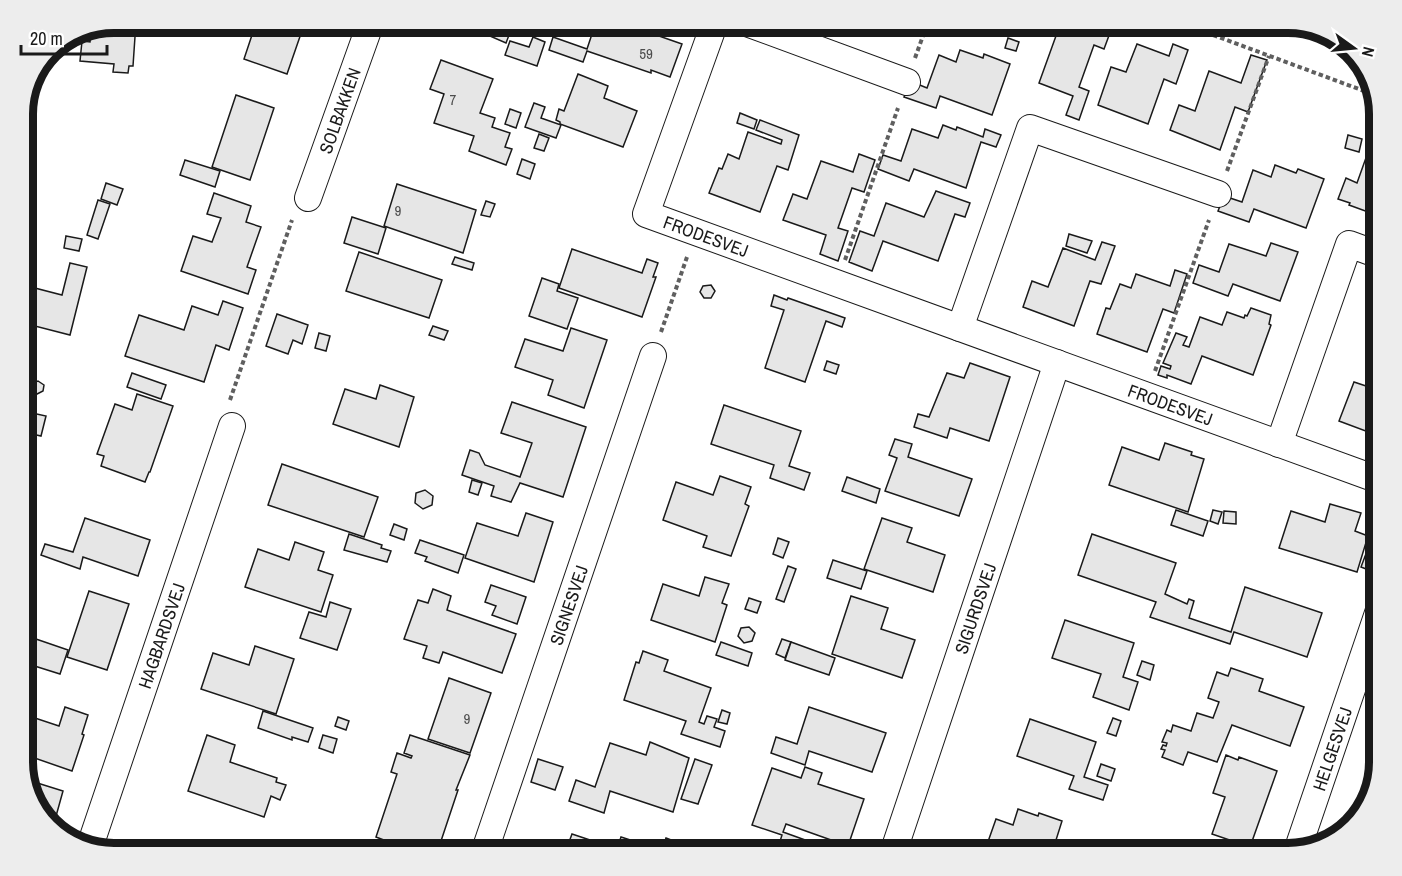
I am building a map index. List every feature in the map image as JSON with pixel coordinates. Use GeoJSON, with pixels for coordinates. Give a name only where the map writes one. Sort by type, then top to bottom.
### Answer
{"type":"FeatureCollection","features":[{"type":"Feature","properties":{"kind":"street","name":"SOLBAKKEN"},"geometry":{"type":"LineString","coordinates":[[308,198],[367,33]]}},
{"type":"Feature","properties":{"kind":"street","name":"FRODESVEJ"},"geometry":{"type":"LineString","coordinates":[[711,33],[645,214],[1369,476]]}},
{"type":"Feature","properties":{"kind":"street"},"geometry":{"type":"LineString","coordinates":[[774,33],[907,82]]}},
{"type":"Feature","properties":{"kind":"street"},"geometry":{"type":"LineString","coordinates":[[960,328],[1030,128],[1218,194]]}},
{"type":"Feature","properties":{"kind":"street"},"geometry":{"type":"LineString","coordinates":[[1279,444],[1349,244],[1369,251]]}},
{"type":"Feature","properties":{"kind":"street","name":"SIGNESVEJ"},"geometry":{"type":"LineString","coordinates":[[488,843],[653,356]]}},
{"type":"Feature","properties":{"kind":"street","name":"SIGURDSVEJ"},"geometry":{"type":"LineString","coordinates":[[896,843],[1057,363]]}},
{"type":"Feature","properties":{"kind":"street","name":"HAGBARDSVEJ"},"geometry":{"type":"LineString","coordinates":[[92,840],[232,426]]}},
{"type":"Feature","properties":{"kind":"street","name":"HELGESVEJ"},"geometry":{"type":"LineString","coordinates":[[1300,842],[1369,639]]}},
{"type":"Feature","properties":{"kind":"path"},"geometry":{"type":"LineString","coordinates":[[837,283],[924,33]]}},
{"type":"Feature","properties":{"kind":"path"},"geometry":{"type":"LineString","coordinates":[[1207,33],[1366,92]]}},
{"type":"Feature","properties":{"kind":"path"},"geometry":{"type":"LineString","coordinates":[[1147,396],[1269,56]]}},
{"type":"Feature","properties":{"kind":"path"},"geometry":{"type":"LineString","coordinates":[[232,426],[227,406],[294,214],[308,198]]}},
{"type":"Feature","properties":{"kind":"path"},"geometry":{"type":"LineString","coordinates":[[653,356],[696,232]]}},
{"type":"Feature","properties":{"kind":"building"},"geometry":{"type":"Polygon","coordinates":[[[135,33],[133,66],[129,66],[128,73],[113,72],[114,64],[80,61],[82,41],[90,42],[91,36],[98,35],[135,33]]]}},
{"type":"Feature","properties":{"kind":"building"},"geometry":{"type":"Polygon","coordinates":[[[246,33],[301,33],[287,74],[244,59],[252,35],[246,33]]]}},
{"type":"Feature","properties":{"kind":"building"},"geometry":{"type":"Polygon","coordinates":[[[483,33],[510,33],[506,43],[483,33]]]}},
{"type":"Feature","properties":{"kind":"building"},"geometry":{"type":"Polygon","coordinates":[[[592,33],[650,33],[682,44],[670,77],[651,70],[651,73],[587,51],[583,62],[549,50],[553,37],[587,49],[592,33]]]}},
{"type":"Feature","properties":{"kind":"building"},"geometry":{"type":"Polygon","coordinates":[[[1057,33],[1110,33],[1104,49],[1094,45],[1079,87],[1089,91],[1079,120],[1066,115],[1073,96],[1039,83],[1057,33]]]}},
{"type":"Feature","properties":{"kind":"building"},"geometry":{"type":"Polygon","coordinates":[[[533,37],[545,42],[537,66],[505,55],[510,41],[529,47],[533,37]]]}},
{"type":"Feature","properties":{"kind":"building"},"geometry":{"type":"Polygon","coordinates":[[[1008,38],[1019,42],[1016,51],[1005,48],[1008,38]]]}},
{"type":"Feature","properties":{"kind":"building"},"geometry":{"type":"Polygon","coordinates":[[[1137,44],[1169,56],[1173,44],[1188,50],[1176,84],[1164,79],[1148,124],[1098,105],[1111,67],[1126,72],[1137,44]]]}},
{"type":"Feature","properties":{"kind":"building"},"geometry":{"type":"Polygon","coordinates":[[[960,50],[983,58],[984,54],[1010,64],[992,115],[940,96],[936,108],[904,97],[910,81],[927,88],[939,55],[956,62],[960,50]]]}},
{"type":"Feature","properties":{"kind":"building"},"geometry":{"type":"Polygon","coordinates":[[[1251,55],[1267,60],[1248,112],[1235,107],[1220,150],[1170,130],[1179,105],[1195,111],[1209,71],[1241,83],[1251,55]]]}},
{"type":"Feature","properties":{"kind":"building"},"geometry":{"type":"Polygon","coordinates":[[[441,60],[493,79],[480,113],[495,118],[492,127],[510,133],[505,147],[512,149],[506,165],[469,151],[474,136],[434,123],[444,94],[430,89],[441,60]]]}},
{"type":"Feature","properties":{"kind":"building"},"geometry":{"type":"Polygon","coordinates":[[[578,74],[608,86],[604,98],[637,111],[623,147],[560,124],[556,120],[559,109],[564,111],[578,74]]]}},
{"type":"Feature","properties":{"kind":"building"},"geometry":{"type":"Polygon","coordinates":[[[236,95],[274,108],[250,180],[212,167],[236,95]]]}},
{"type":"Feature","properties":{"kind":"building"},"geometry":{"type":"Polygon","coordinates":[[[534,103],[545,107],[541,118],[561,125],[556,138],[525,127],[534,103]]]}},
{"type":"Feature","properties":{"kind":"building"},"geometry":{"type":"Polygon","coordinates":[[[510,109],[521,113],[516,128],[505,124],[510,109]]]}},
{"type":"Feature","properties":{"kind":"building"},"geometry":{"type":"Polygon","coordinates":[[[740,113],[757,120],[754,129],[737,123],[740,113]]]}},
{"type":"Feature","properties":{"kind":"building"},"geometry":{"type":"Polygon","coordinates":[[[760,120],[799,135],[788,170],[777,166],[760,212],[709,193],[719,168],[722,169],[728,154],[739,159],[748,132],[781,144],[782,140],[756,130],[760,120]]]}},
{"type":"Feature","properties":{"kind":"building"},"geometry":{"type":"Polygon","coordinates":[[[943,125],[956,130],[957,127],[983,137],[985,129],[1001,135],[996,147],[981,142],[966,188],[914,169],[909,181],[878,169],[883,155],[901,161],[912,129],[938,138],[943,125]]]}},
{"type":"Feature","properties":{"kind":"building"},"geometry":{"type":"Polygon","coordinates":[[[539,134],[549,138],[544,151],[534,148],[539,134]]]}},
{"type":"Feature","properties":{"kind":"building"},"geometry":{"type":"Polygon","coordinates":[[[1348,135],[1362,139],[1359,152],[1345,148],[1348,135]]]}},
{"type":"Feature","properties":{"kind":"building"},"geometry":{"type":"Polygon","coordinates":[[[1369,149],[1369,212],[1338,199],[1346,178],[1357,183],[1369,149]]]}},
{"type":"Feature","properties":{"kind":"building"},"geometry":{"type":"Polygon","coordinates":[[[859,154],[875,160],[864,192],[852,188],[838,228],[848,231],[838,261],[820,254],[826,235],[783,220],[793,194],[807,199],[821,161],[853,172],[859,154]]]}},
{"type":"Feature","properties":{"kind":"building"},"geometry":{"type":"Polygon","coordinates":[[[522,159],[535,164],[530,179],[517,174],[522,159]]]}},
{"type":"Feature","properties":{"kind":"building"},"geometry":{"type":"Polygon","coordinates":[[[185,160],[220,171],[215,187],[180,175],[185,160]]]}},
{"type":"Feature","properties":{"kind":"building"},"geometry":{"type":"Polygon","coordinates":[[[1275,165],[1296,173],[1298,169],[1324,179],[1306,228],[1254,209],[1249,222],[1218,211],[1224,196],[1242,202],[1253,170],[1271,177],[1275,165]]]}},
{"type":"Feature","properties":{"kind":"building"},"geometry":{"type":"Polygon","coordinates":[[[106,183],[123,189],[117,205],[101,199],[106,183]]]}},
{"type":"Feature","properties":{"kind":"building"},"geometry":{"type":"Polygon","coordinates":[[[397,184],[476,210],[463,253],[384,226],[397,184]]]}},
{"type":"Feature","properties":{"kind":"building"},"geometry":{"type":"Polygon","coordinates":[[[936,191],[970,203],[965,217],[955,214],[938,261],[883,241],[872,271],[849,262],[860,231],[874,236],[886,203],[924,217],[936,191]]]}},
{"type":"Feature","properties":{"kind":"building"},"geometry":{"type":"Polygon","coordinates":[[[214,193],[251,206],[246,222],[261,227],[247,267],[256,270],[248,294],[181,271],[193,236],[212,242],[221,218],[207,214],[214,193]]]}},
{"type":"Feature","properties":{"kind":"building"},"geometry":{"type":"Polygon","coordinates":[[[98,200],[110,204],[98,239],[87,235],[98,200]]]}},
{"type":"Feature","properties":{"kind":"building"},"geometry":{"type":"Polygon","coordinates":[[[486,201],[495,204],[490,217],[481,215],[486,201]]]}},
{"type":"Feature","properties":{"kind":"building"},"geometry":{"type":"Polygon","coordinates":[[[352,217],[386,228],[378,254],[344,243],[352,217]]]}},
{"type":"Feature","properties":{"kind":"building"},"geometry":{"type":"Polygon","coordinates":[[[1069,234],[1092,241],[1087,253],[1066,246],[1069,234]]]}},
{"type":"Feature","properties":{"kind":"building"},"geometry":{"type":"Polygon","coordinates":[[[66,236],[82,239],[79,251],[64,248],[66,236]]]}},
{"type":"Feature","properties":{"kind":"building"},"geometry":{"type":"Polygon","coordinates":[[[1102,242],[1115,246],[1101,284],[1090,281],[1074,326],[1023,307],[1032,281],[1048,287],[1063,248],[1095,260],[1102,242]]]}},
{"type":"Feature","properties":{"kind":"building"},"geometry":{"type":"Polygon","coordinates":[[[1271,243],[1298,252],[1280,301],[1233,284],[1228,296],[1193,283],[1199,265],[1219,272],[1229,244],[1266,256],[1271,243]]]}},
{"type":"Feature","properties":{"kind":"building"},"geometry":{"type":"Polygon","coordinates":[[[572,249],[642,273],[647,259],[658,263],[653,277],[656,277],[642,317],[559,288],[572,249]]]}},
{"type":"Feature","properties":{"kind":"building"},"geometry":{"type":"Polygon","coordinates":[[[359,252],[442,280],[429,318],[346,291],[359,252]]]}},
{"type":"Feature","properties":{"kind":"building"},"geometry":{"type":"Polygon","coordinates":[[[455,257],[474,263],[472,270],[452,264],[455,257]]]}},
{"type":"Feature","properties":{"kind":"building"},"geometry":{"type":"Polygon","coordinates":[[[70,263],[87,267],[70,335],[33,326],[33,288],[62,295],[70,263]]]}},
{"type":"Feature","properties":{"kind":"building"},"geometry":{"type":"Polygon","coordinates":[[[1175,270],[1187,274],[1174,313],[1163,309],[1147,352],[1097,334],[1106,308],[1110,309],[1120,284],[1131,288],[1136,274],[1170,286],[1175,270]]]}},
{"type":"Feature","properties":{"kind":"building"},"geometry":{"type":"Polygon","coordinates":[[[542,278],[559,284],[557,291],[578,298],[567,329],[529,316],[542,278]]]}},
{"type":"Feature","properties":{"kind":"building"},"geometry":{"type":"Polygon","coordinates":[[[711,285],[715,291],[711,298],[704,298],[700,292],[703,286],[711,285]]]}},
{"type":"Feature","properties":{"kind":"building"},"geometry":{"type":"Polygon","coordinates":[[[774,295],[845,318],[842,327],[826,321],[805,382],[765,368],[784,310],[771,306],[774,295]]]}},
{"type":"Feature","properties":{"kind":"building"},"geometry":{"type":"Polygon","coordinates":[[[223,301],[243,308],[229,350],[216,345],[204,382],[125,356],[139,315],[184,330],[192,306],[218,315],[223,301]]]}},
{"type":"Feature","properties":{"kind":"building"},"geometry":{"type":"Polygon","coordinates":[[[1251,308],[1271,315],[1269,324],[1271,325],[1253,375],[1202,356],[1191,384],[1167,375],[1167,378],[1158,375],[1161,366],[1170,369],[1171,366],[1163,363],[1176,333],[1187,337],[1183,345],[1189,347],[1200,317],[1222,325],[1227,312],[1244,318],[1251,308]]]}},
{"type":"Feature","properties":{"kind":"building"},"geometry":{"type":"Polygon","coordinates":[[[277,314],[308,325],[302,344],[293,340],[288,354],[266,346],[277,314]]]}},
{"type":"Feature","properties":{"kind":"building"},"geometry":{"type":"Polygon","coordinates":[[[433,326],[448,331],[444,340],[429,335],[433,326]]]}},
{"type":"Feature","properties":{"kind":"building"},"geometry":{"type":"Polygon","coordinates":[[[571,328],[607,340],[584,408],[548,395],[553,380],[515,367],[525,339],[563,351],[571,328]]]}},
{"type":"Feature","properties":{"kind":"building"},"geometry":{"type":"Polygon","coordinates":[[[319,333],[330,336],[326,351],[315,348],[319,333]]]}},
{"type":"Feature","properties":{"kind":"building"},"geometry":{"type":"Polygon","coordinates":[[[827,361],[839,365],[836,374],[824,370],[827,361]]]}},
{"type":"Feature","properties":{"kind":"building"},"geometry":{"type":"Polygon","coordinates":[[[970,363],[1010,377],[989,441],[950,428],[947,438],[914,427],[918,414],[929,417],[947,373],[964,378],[970,363]]]}},
{"type":"Feature","properties":{"kind":"building"},"geometry":{"type":"Polygon","coordinates":[[[132,373],[166,385],[161,399],[127,387],[132,373]]]}},
{"type":"Feature","properties":{"kind":"building"},"geometry":{"type":"Polygon","coordinates":[[[38,381],[44,385],[43,391],[37,394],[33,391],[33,383],[38,381]]]}},
{"type":"Feature","properties":{"kind":"building"},"geometry":{"type":"Polygon","coordinates":[[[1354,382],[1369,387],[1369,432],[1339,421],[1354,382]]]}},
{"type":"Feature","properties":{"kind":"building"},"geometry":{"type":"Polygon","coordinates":[[[380,385],[414,397],[399,447],[333,424],[345,389],[376,399],[380,385]]]}},
{"type":"Feature","properties":{"kind":"building"},"geometry":{"type":"Polygon","coordinates":[[[137,394],[173,406],[145,482],[101,466],[104,456],[97,454],[115,404],[132,410],[137,394]]]}},
{"type":"Feature","properties":{"kind":"building"},"geometry":{"type":"Polygon","coordinates":[[[512,402],[586,427],[563,497],[520,483],[511,502],[491,496],[494,486],[462,475],[470,450],[479,453],[485,465],[520,477],[532,443],[501,433],[512,402]]]}},
{"type":"Feature","properties":{"kind":"building"},"geometry":{"type":"Polygon","coordinates":[[[724,405],[801,431],[789,466],[810,473],[804,490],[770,478],[774,465],[711,444],[724,405]]]}},
{"type":"Feature","properties":{"kind":"building"},"geometry":{"type":"Polygon","coordinates":[[[33,413],[46,416],[41,436],[33,434],[33,413]]]}},
{"type":"Feature","properties":{"kind":"building"},"geometry":{"type":"Polygon","coordinates":[[[895,439],[912,444],[908,457],[972,479],[959,516],[885,491],[897,458],[889,455],[895,439]]]}},
{"type":"Feature","properties":{"kind":"building"},"geometry":{"type":"Polygon","coordinates":[[[1165,443],[1192,452],[1191,455],[1204,459],[1188,512],[1109,485],[1122,447],[1159,460],[1165,443]]]}},
{"type":"Feature","properties":{"kind":"building"},"geometry":{"type":"Polygon","coordinates":[[[282,464],[378,497],[364,537],[268,505],[282,464]]]}},
{"type":"Feature","properties":{"kind":"building"},"geometry":{"type":"Polygon","coordinates":[[[720,476],[751,487],[745,504],[749,506],[731,556],[703,547],[707,536],[663,520],[676,482],[713,495],[720,476]]]}},
{"type":"Feature","properties":{"kind":"building"},"geometry":{"type":"Polygon","coordinates":[[[847,477],[880,489],[876,503],[842,491],[847,477]]]}},
{"type":"Feature","properties":{"kind":"building"},"geometry":{"type":"Polygon","coordinates":[[[472,480],[482,483],[478,495],[469,492],[472,480]]]}},
{"type":"Feature","properties":{"kind":"building"},"geometry":{"type":"Polygon","coordinates":[[[425,490],[433,496],[432,505],[423,509],[415,503],[416,493],[425,490]]]}},
{"type":"Feature","properties":{"kind":"building"},"geometry":{"type":"Polygon","coordinates":[[[1330,504],[1361,513],[1355,531],[1368,536],[1357,572],[1279,548],[1291,511],[1325,522],[1330,504]]]}},
{"type":"Feature","properties":{"kind":"building"},"geometry":{"type":"Polygon","coordinates":[[[1176,510],[1208,521],[1203,536],[1171,525],[1176,510]]]}},
{"type":"Feature","properties":{"kind":"building"},"geometry":{"type":"Polygon","coordinates":[[[1213,510],[1222,512],[1218,524],[1210,521],[1213,510]]]}},
{"type":"Feature","properties":{"kind":"building"},"geometry":{"type":"Polygon","coordinates":[[[1224,511],[1236,512],[1236,524],[1223,523],[1224,511]]]}},
{"type":"Feature","properties":{"kind":"building"},"geometry":{"type":"Polygon","coordinates":[[[526,513],[553,522],[534,582],[465,558],[477,523],[518,536],[526,513]]]}},
{"type":"Feature","properties":{"kind":"building"},"geometry":{"type":"Polygon","coordinates":[[[85,518],[150,540],[138,576],[83,557],[80,569],[41,555],[45,544],[73,552],[85,518]]]}},
{"type":"Feature","properties":{"kind":"building"},"geometry":{"type":"Polygon","coordinates":[[[882,518],[912,528],[907,542],[945,555],[933,592],[864,569],[882,518]]]}},
{"type":"Feature","properties":{"kind":"building"},"geometry":{"type":"Polygon","coordinates":[[[394,524],[407,529],[404,540],[390,535],[394,524]]]}},
{"type":"Feature","properties":{"kind":"building"},"geometry":{"type":"Polygon","coordinates":[[[349,534],[382,545],[381,548],[391,551],[387,562],[344,550],[349,534]]]}},
{"type":"Feature","properties":{"kind":"building"},"geometry":{"type":"Polygon","coordinates":[[[1092,534],[1176,563],[1165,594],[1187,604],[1189,599],[1194,601],[1189,618],[1231,632],[1245,587],[1322,613],[1307,657],[1234,632],[1230,644],[1150,617],[1156,602],[1078,575],[1092,534]]]}},
{"type":"Feature","properties":{"kind":"building"},"geometry":{"type":"Polygon","coordinates":[[[778,538],[789,542],[783,558],[773,554],[778,538]]]}},
{"type":"Feature","properties":{"kind":"building"},"geometry":{"type":"Polygon","coordinates":[[[420,540],[464,555],[458,573],[425,561],[427,557],[415,553],[420,540]]]}},
{"type":"Feature","properties":{"kind":"building"},"geometry":{"type":"Polygon","coordinates":[[[295,542],[324,552],[318,570],[333,575],[321,612],[245,587],[258,549],[289,560],[295,542]]]}},
{"type":"Feature","properties":{"kind":"building"},"geometry":{"type":"Polygon","coordinates":[[[1369,546],[1369,570],[1361,567],[1369,546]]]}},
{"type":"Feature","properties":{"kind":"building"},"geometry":{"type":"Polygon","coordinates":[[[833,560],[867,571],[861,589],[827,578],[833,560]]]}},
{"type":"Feature","properties":{"kind":"building"},"geometry":{"type":"Polygon","coordinates":[[[788,566],[796,569],[784,602],[776,599],[788,566]]]}},
{"type":"Feature","properties":{"kind":"building"},"geometry":{"type":"Polygon","coordinates":[[[705,577],[729,584],[722,603],[727,605],[715,642],[651,620],[663,584],[699,596],[705,577]]]}},
{"type":"Feature","properties":{"kind":"building"},"geometry":{"type":"Polygon","coordinates":[[[491,585],[526,597],[517,624],[492,615],[496,606],[485,602],[491,585]]]}},
{"type":"Feature","properties":{"kind":"building"},"geometry":{"type":"Polygon","coordinates":[[[433,589],[451,596],[447,610],[516,634],[502,673],[443,652],[439,663],[423,658],[427,646],[404,639],[418,600],[428,603],[433,589]]]}},
{"type":"Feature","properties":{"kind":"building"},"geometry":{"type":"Polygon","coordinates":[[[89,591],[129,604],[107,670],[67,657],[89,591]]]}},
{"type":"Feature","properties":{"kind":"building"},"geometry":{"type":"Polygon","coordinates":[[[851,596],[888,608],[881,629],[915,640],[902,678],[832,654],[851,596]]]}},
{"type":"Feature","properties":{"kind":"building"},"geometry":{"type":"Polygon","coordinates":[[[749,598],[761,602],[757,613],[745,609],[749,598]]]}},
{"type":"Feature","properties":{"kind":"building"},"geometry":{"type":"Polygon","coordinates":[[[330,602],[351,609],[337,650],[300,638],[309,612],[326,617],[330,602]]]}},
{"type":"Feature","properties":{"kind":"building"},"geometry":{"type":"Polygon","coordinates":[[[1065,620],[1134,643],[1123,677],[1138,682],[1129,710],[1093,697],[1101,674],[1052,658],[1065,620]]]}},
{"type":"Feature","properties":{"kind":"building"},"geometry":{"type":"Polygon","coordinates":[[[749,627],[755,633],[752,641],[744,643],[738,636],[741,628],[749,627]]]}},
{"type":"Feature","properties":{"kind":"building"},"geometry":{"type":"Polygon","coordinates":[[[33,638],[68,650],[60,674],[33,666],[33,638]]]}},
{"type":"Feature","properties":{"kind":"building"},"geometry":{"type":"Polygon","coordinates":[[[782,639],[791,642],[785,658],[776,654],[782,639]]]}},
{"type":"Feature","properties":{"kind":"building"},"geometry":{"type":"Polygon","coordinates":[[[721,642],[752,653],[748,666],[716,655],[721,642]]]}},
{"type":"Feature","properties":{"kind":"building"},"geometry":{"type":"Polygon","coordinates":[[[791,642],[835,658],[829,675],[785,660],[791,642]]]}},
{"type":"Feature","properties":{"kind":"building"},"geometry":{"type":"Polygon","coordinates":[[[255,646],[294,659],[276,714],[201,689],[213,653],[249,665],[255,646]]]}},
{"type":"Feature","properties":{"kind":"building"},"geometry":{"type":"Polygon","coordinates":[[[643,651],[668,660],[664,671],[711,688],[699,722],[704,724],[707,716],[717,719],[714,727],[725,731],[720,747],[681,734],[686,721],[624,700],[636,662],[639,663],[643,651]]]}},
{"type":"Feature","properties":{"kind":"building"},"geometry":{"type":"Polygon","coordinates":[[[1142,661],[1154,665],[1150,680],[1137,675],[1142,661]]]}},
{"type":"Feature","properties":{"kind":"building"},"geometry":{"type":"Polygon","coordinates":[[[1231,668],[1263,679],[1259,691],[1304,707],[1290,746],[1232,725],[1217,762],[1188,752],[1183,765],[1162,757],[1165,750],[1161,749],[1167,743],[1162,742],[1167,730],[1171,732],[1173,725],[1191,731],[1197,713],[1213,718],[1219,702],[1208,698],[1217,672],[1228,676],[1231,668]]]}},
{"type":"Feature","properties":{"kind":"building"},"geometry":{"type":"Polygon","coordinates":[[[449,678],[491,693],[470,753],[428,739],[449,678]]]}},
{"type":"Feature","properties":{"kind":"building"},"geometry":{"type":"Polygon","coordinates":[[[65,707],[88,715],[72,771],[33,757],[33,717],[59,726],[65,707]]]}},
{"type":"Feature","properties":{"kind":"building"},"geometry":{"type":"Polygon","coordinates":[[[809,707],[886,733],[872,772],[809,751],[805,765],[771,753],[776,737],[797,744],[809,707]]]}},
{"type":"Feature","properties":{"kind":"building"},"geometry":{"type":"Polygon","coordinates":[[[722,710],[730,713],[727,724],[718,722],[722,710]]]}},
{"type":"Feature","properties":{"kind":"building"},"geometry":{"type":"Polygon","coordinates":[[[263,711],[313,728],[308,742],[292,737],[292,740],[258,728],[263,711]]]}},
{"type":"Feature","properties":{"kind":"building"},"geometry":{"type":"Polygon","coordinates":[[[338,717],[349,721],[346,730],[335,726],[338,717]]]}},
{"type":"Feature","properties":{"kind":"building"},"geometry":{"type":"Polygon","coordinates":[[[1113,718],[1121,721],[1116,736],[1107,733],[1113,718]]]}},
{"type":"Feature","properties":{"kind":"building"},"geometry":{"type":"Polygon","coordinates":[[[1030,719],[1096,742],[1084,777],[1108,785],[1103,800],[1069,789],[1074,776],[1017,756],[1030,719]]]}},
{"type":"Feature","properties":{"kind":"building"},"geometry":{"type":"Polygon","coordinates":[[[207,735],[235,745],[230,762],[277,778],[276,782],[286,785],[280,800],[271,796],[264,817],[188,791],[207,735]]]}},
{"type":"Feature","properties":{"kind":"building"},"geometry":{"type":"Polygon","coordinates":[[[323,735],[337,739],[333,753],[319,748],[323,735]]]}},
{"type":"Feature","properties":{"kind":"building"},"geometry":{"type":"Polygon","coordinates":[[[410,735],[470,755],[456,790],[458,790],[440,843],[389,843],[376,837],[397,774],[391,772],[397,753],[411,758],[412,756],[404,753],[410,735]]]}},
{"type":"Feature","properties":{"kind":"building"},"geometry":{"type":"Polygon","coordinates":[[[650,742],[689,758],[673,812],[610,791],[604,813],[569,801],[576,780],[595,787],[610,743],[646,755],[650,742]]]}},
{"type":"Feature","properties":{"kind":"building"},"geometry":{"type":"Polygon","coordinates":[[[1226,755],[1238,760],[1239,757],[1277,771],[1251,843],[1238,843],[1212,834],[1225,797],[1213,793],[1226,755]]]}},
{"type":"Feature","properties":{"kind":"building"},"geometry":{"type":"Polygon","coordinates":[[[538,759],[563,767],[555,790],[531,782],[538,759]]]}},
{"type":"Feature","properties":{"kind":"building"},"geometry":{"type":"Polygon","coordinates":[[[695,759],[712,765],[698,804],[681,799],[695,759]]]}},
{"type":"Feature","properties":{"kind":"building"},"geometry":{"type":"Polygon","coordinates":[[[1101,764],[1115,769],[1111,781],[1097,776],[1101,764]]]}},
{"type":"Feature","properties":{"kind":"building"},"geometry":{"type":"Polygon","coordinates":[[[805,767],[822,773],[818,784],[864,799],[849,843],[840,843],[786,824],[783,832],[808,841],[807,843],[780,843],[782,835],[752,825],[772,768],[801,778],[805,767]]]}},
{"type":"Feature","properties":{"kind":"building"},"geometry":{"type":"Polygon","coordinates":[[[36,783],[63,791],[56,818],[41,798],[36,783]]]}},
{"type":"Feature","properties":{"kind":"building"},"geometry":{"type":"Polygon","coordinates":[[[1018,809],[1062,821],[1056,840],[1063,843],[988,843],[996,819],[1013,825],[1018,809]]]}},
{"type":"Feature","properties":{"kind":"building"},"geometry":{"type":"Polygon","coordinates":[[[572,834],[599,843],[569,843],[572,834]]]}},
{"type":"Feature","properties":{"kind":"building"},"geometry":{"type":"Polygon","coordinates":[[[621,837],[640,843],[619,843],[621,837]]]}},
{"type":"Feature","properties":{"kind":"building"},"geometry":{"type":"Polygon","coordinates":[[[666,838],[679,843],[664,843],[666,838]]]}}]}
